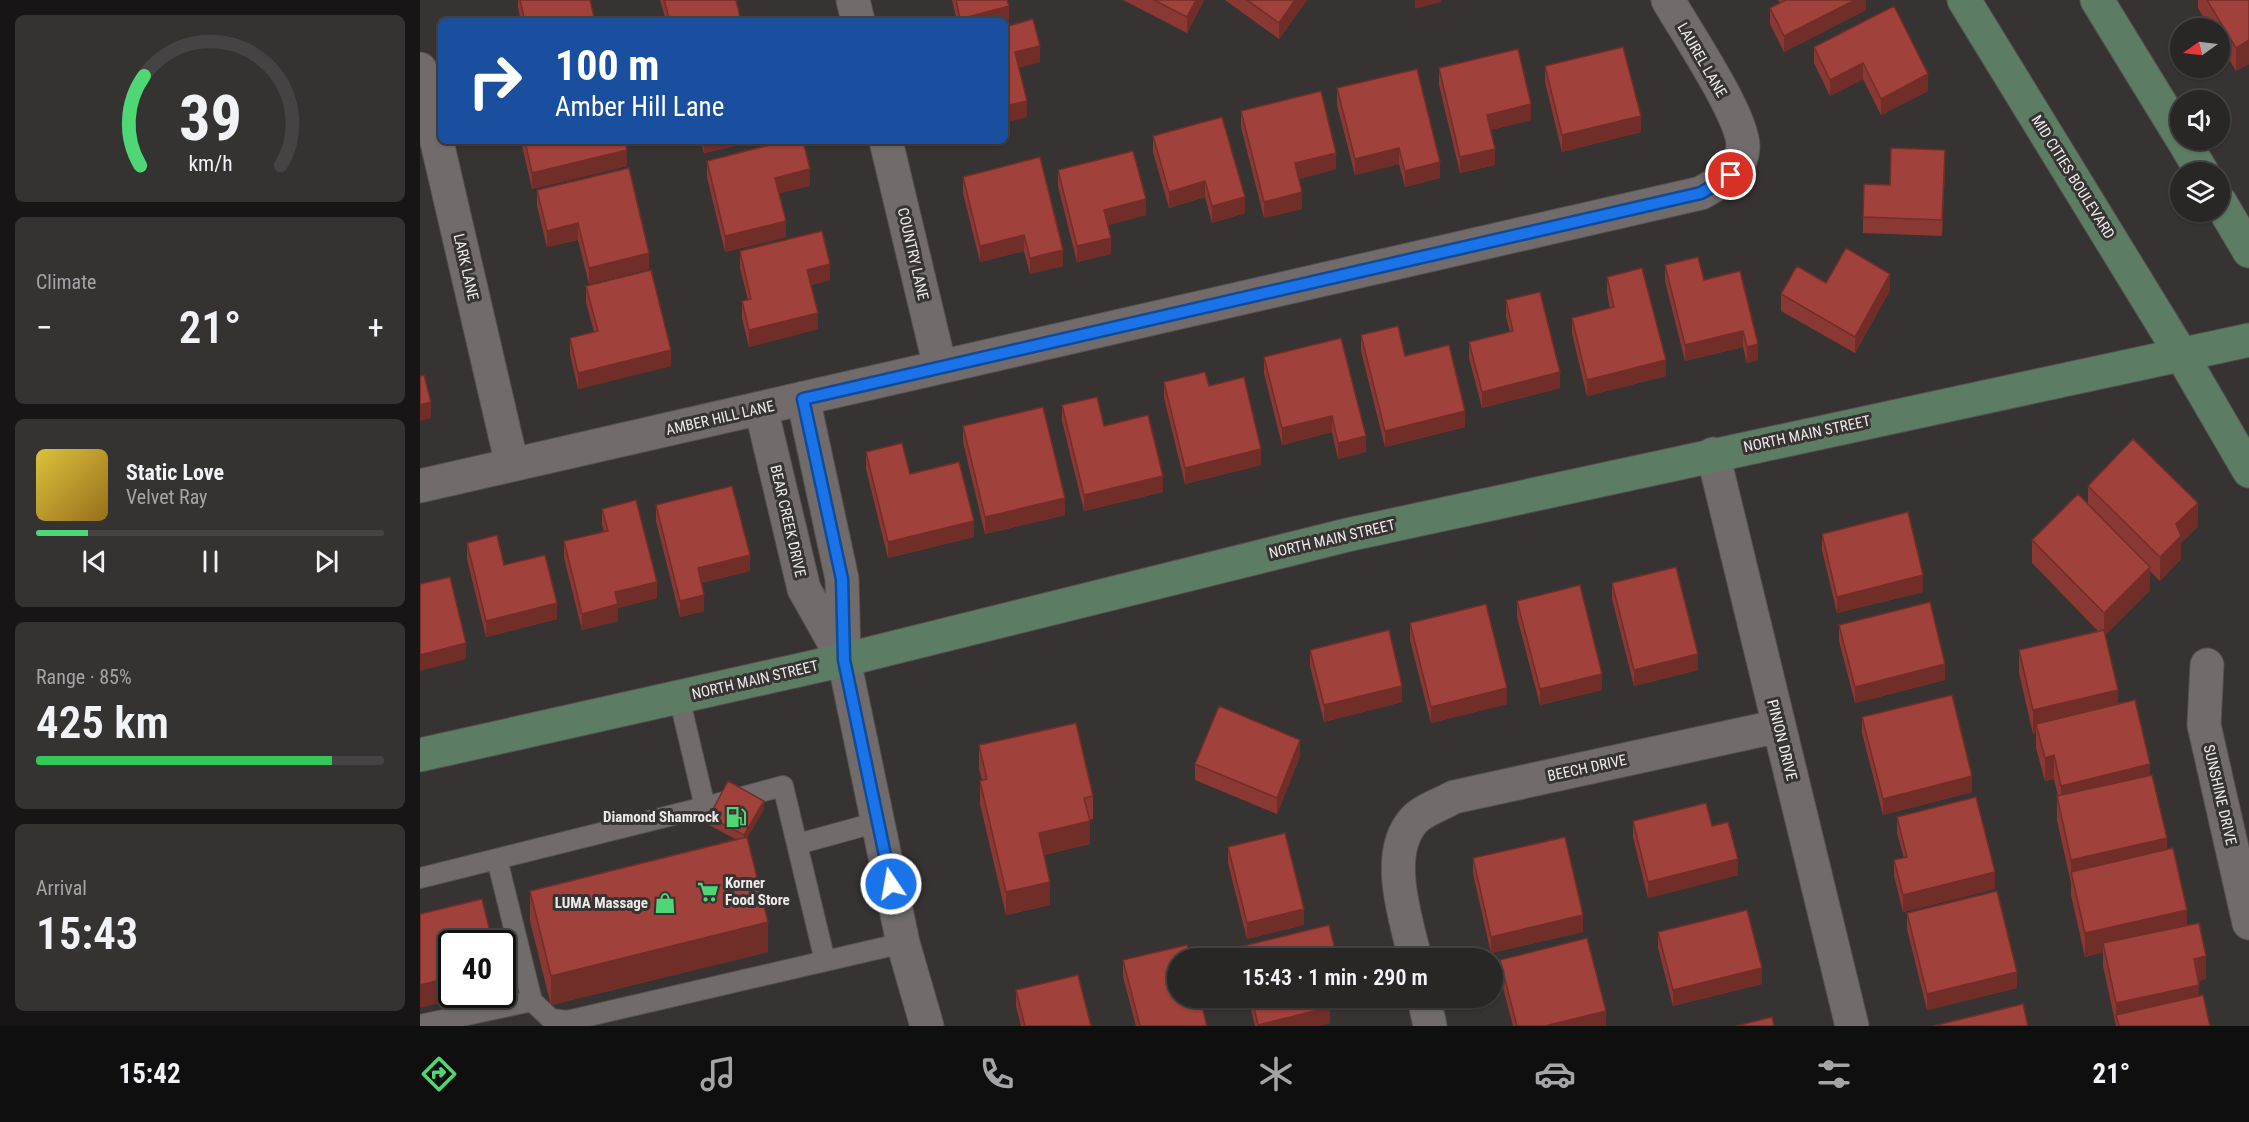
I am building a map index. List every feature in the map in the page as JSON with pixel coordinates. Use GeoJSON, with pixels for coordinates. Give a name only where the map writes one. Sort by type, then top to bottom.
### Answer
{"type":"FeatureCollection","features":[{"type":"Feature","properties":{"kind":"main road","name":"MID CITIES BOULEVARD"},"geometry":{"type":"LineString","coordinates":[[1964,0],[2181,354],[2249,471]]}},
{"type":"Feature","properties":{"kind":"main road"},"geometry":{"type":"LineString","coordinates":[[2097,0],[2170,119]]}},
{"type":"Feature","properties":{"kind":"main road"},"geometry":{"type":"LineString","coordinates":[[2230,219],[2249,250]]}},
{"type":"Feature","properties":{"kind":"main road","name":"NORTH MAIN STREET"},"geometry":{"type":"LineString","coordinates":[[420,755],[844,660],[1347,535],[1713,454],[2249,340]]}},
{"type":"Feature","properties":{"kind":"street"},"geometry":{"type":"LineString","coordinates":[[853,0],[857,18]]}},
{"type":"Feature","properties":{"kind":"street","name":"LAUREL LANE"},"geometry":{"type":"LineString","coordinates":[[1668,0],[1737,120]]}},
{"type":"Feature","properties":{"kind":"street","name":"LARK LANE"},"geometry":{"type":"LineString","coordinates":[[420,69],[512,465]]}},
{"type":"Feature","properties":{"kind":"street","name":"AMBER HILL LANE"},"geometry":{"type":"LineString","coordinates":[[420,486],[1701,193],[1731,175],[1743,148],[1737,120]]}},
{"type":"Feature","properties":{"kind":"street","name":"COUNTRY LANE"},"geometry":{"type":"LineString","coordinates":[[887,144],[940,367]]}},
{"type":"Feature","properties":{"kind":"street","name":"BEAR CREEK DRIVE"},"geometry":{"type":"LineString","coordinates":[[803,399],[842,579],[844,660],[903,943],[927,1026]]}},
{"type":"Feature","properties":{"kind":"street","name":"BEAR CREEK DRIVE"},"geometry":{"type":"LineString","coordinates":[[761,408],[804,589],[844,660]]}},
{"type":"Feature","properties":{"kind":"street","name":"PINION DRIVE"},"geometry":{"type":"LineString","coordinates":[[1713,454],[1852,1026]]}},
{"type":"Feature","properties":{"kind":"street","name":"SUNSHINE DRIVE"},"geometry":{"type":"LineString","coordinates":[[2207,664],[2204,725],[2249,923]]}},
{"type":"Feature","properties":{"kind":"street","name":"BEECH DRIVE"},"geometry":{"type":"LineString","coordinates":[[1413,948],[1397,878],[1405,832],[1416,818],[1454,797],[1779,726]]}},
{"type":"Feature","properties":{"kind":"street"},"geometry":{"type":"LineString","coordinates":[[1426,1008],[1430,1026]]}},
{"type":"Feature","properties":{"kind":"lane"},"geometry":{"type":"LineString","coordinates":[[679,697],[705,807]]}},
{"type":"Feature","properties":{"kind":"lane"},"geometry":{"type":"LineString","coordinates":[[420,878],[783,786],[825,961]]}},
{"type":"Feature","properties":{"kind":"lane"},"geometry":{"type":"LineString","coordinates":[[798,844],[878,822]]}},
{"type":"Feature","properties":{"kind":"lane"},"geometry":{"type":"LineString","coordinates":[[497,859],[532,1001],[551,1019],[567,1021],[903,943]]}},
{"type":"Feature","properties":{"kind":"lane"},"geometry":{"type":"LineString","coordinates":[[420,1025],[532,1001]]}},
{"type":"Feature","properties":{"kind":"building"},"geometry":{"type":"Polygon","coordinates":[[[520,0],[590,0],[594,18],[524,18],[520,0]]]}},
{"type":"Feature","properties":{"kind":"building"},"geometry":{"type":"Polygon","coordinates":[[[664,0],[736,0],[740,18],[669,18],[664,0]]]}},
{"type":"Feature","properties":{"kind":"building"},"geometry":{"type":"Polygon","coordinates":[[[956,0],[1007,0],[1009,6],[964,18],[960,18],[956,0]]]}},
{"type":"Feature","properties":{"kind":"building"},"geometry":{"type":"Polygon","coordinates":[[[1154,0],[1196,0],[1187,17],[1154,0]]]}},
{"type":"Feature","properties":{"kind":"building"},"geometry":{"type":"Polygon","coordinates":[[[1247,0],[1295,0],[1279,23],[1247,0]]]}},
{"type":"Feature","properties":{"kind":"building"},"geometry":{"type":"Polygon","coordinates":[[[1786,0],[1855,0],[1784,36],[1770,8],[1786,0]]]}},
{"type":"Feature","properties":{"kind":"building"},"geometry":{"type":"Polygon","coordinates":[[[2207,0],[2249,0],[2249,40],[2236,48],[2230,38],[2230,18],[2218,18],[2207,0]]]}},
{"type":"Feature","properties":{"kind":"building"},"geometry":{"type":"Polygon","coordinates":[[[1894,6],[1928,74],[1881,99],[1863,63],[1830,80],[1814,47],[1894,6]]]}},
{"type":"Feature","properties":{"kind":"building"},"geometry":{"type":"Polygon","coordinates":[[[1033,19],[1040,46],[1015,52],[1027,101],[1008,105],[1008,26],[1033,19]]]}},
{"type":"Feature","properties":{"kind":"building"},"geometry":{"type":"Polygon","coordinates":[[[1623,47],[1641,116],[1562,135],[1545,66],[1623,47]]]}},
{"type":"Feature","properties":{"kind":"building"},"geometry":{"type":"Polygon","coordinates":[[[1518,49],[1531,104],[1487,115],[1495,149],[1460,157],[1439,68],[1518,49]]]}},
{"type":"Feature","properties":{"kind":"building"},"geometry":{"type":"Polygon","coordinates":[[[1417,69],[1440,162],[1405,171],[1399,148],[1355,159],[1337,88],[1417,69]]]}},
{"type":"Feature","properties":{"kind":"building"},"geometry":{"type":"Polygon","coordinates":[[[1321,91],[1336,153],[1295,163],[1302,192],[1264,202],[1241,111],[1321,91]]]}},
{"type":"Feature","properties":{"kind":"building"},"geometry":{"type":"Polygon","coordinates":[[[1222,117],[1245,197],[1212,206],[1205,181],[1169,192],[1153,136],[1222,117]]]}},
{"type":"Feature","properties":{"kind":"building"},"geometry":{"type":"Polygon","coordinates":[[[526,144],[626,144],[627,150],[532,173],[526,144]]]}},
{"type":"Feature","properties":{"kind":"building"},"geometry":{"type":"Polygon","coordinates":[[[773,144],[804,144],[810,169],[775,178],[786,221],[725,236],[707,161],[773,144]]]}},
{"type":"Feature","properties":{"kind":"building"},"geometry":{"type":"Polygon","coordinates":[[[1891,148],[1945,150],[1942,220],[1863,217],[1864,184],[1890,185],[1891,148]]]}},
{"type":"Feature","properties":{"kind":"building"},"geometry":{"type":"Polygon","coordinates":[[[1133,151],[1146,199],[1104,210],[1111,238],[1077,246],[1058,170],[1133,151]]]}},
{"type":"Feature","properties":{"kind":"building"},"geometry":{"type":"Polygon","coordinates":[[[1040,157],[1063,250],[1030,258],[1024,235],[980,246],[963,177],[1040,157]]]}},
{"type":"Feature","properties":{"kind":"building"},"geometry":{"type":"Polygon","coordinates":[[[629,168],[649,253],[589,268],[578,223],[547,231],[537,190],[629,168]]]}},
{"type":"Feature","properties":{"kind":"building"},"geometry":{"type":"Polygon","coordinates":[[[822,231],[830,264],[807,270],[818,313],[749,330],[742,301],[751,299],[740,251],[822,231]]]}},
{"type":"Feature","properties":{"kind":"building"},"geometry":{"type":"Polygon","coordinates":[[[1846,248],[1890,274],[1855,337],[1781,294],[1797,266],[1826,283],[1846,248]]]}},
{"type":"Feature","properties":{"kind":"building"},"geometry":{"type":"Polygon","coordinates":[[[1698,257],[1704,280],[1740,271],[1758,344],[1747,347],[1743,331],[1685,345],[1665,265],[1698,257]]]}},
{"type":"Feature","properties":{"kind":"building"},"geometry":{"type":"Polygon","coordinates":[[[1642,268],[1666,360],[1587,380],[1572,318],[1614,307],[1607,277],[1642,268]]]}},
{"type":"Feature","properties":{"kind":"building"},"geometry":{"type":"Polygon","coordinates":[[[651,270],[671,350],[578,373],[570,338],[598,331],[586,286],[651,270]]]}},
{"type":"Feature","properties":{"kind":"building"},"geometry":{"type":"Polygon","coordinates":[[[1540,292],[1560,372],[1482,392],[1469,342],[1513,331],[1506,300],[1540,292]]]}},
{"type":"Feature","properties":{"kind":"building"},"geometry":{"type":"Polygon","coordinates":[[[1398,326],[1405,356],[1449,345],[1465,411],[1385,431],[1361,335],[1398,326]]]}},
{"type":"Feature","properties":{"kind":"building"},"geometry":{"type":"Polygon","coordinates":[[[1341,338],[1366,436],[1338,443],[1332,416],[1282,428],[1264,357],[1341,338]]]}},
{"type":"Feature","properties":{"kind":"building"},"geometry":{"type":"Polygon","coordinates":[[[1205,372],[1209,386],[1244,377],[1261,449],[1185,468],[1164,382],[1205,372]]]}},
{"type":"Feature","properties":{"kind":"building"},"geometry":{"type":"Polygon","coordinates":[[[424,375],[431,402],[420,405],[420,376],[424,375]]]}},
{"type":"Feature","properties":{"kind":"building"},"geometry":{"type":"Polygon","coordinates":[[[1097,397],[1104,426],[1148,415],[1163,476],[1084,495],[1062,405],[1097,397]]]}},
{"type":"Feature","properties":{"kind":"building"},"geometry":{"type":"Polygon","coordinates":[[[1043,407],[1065,498],[985,517],[963,426],[1043,407]]]}},
{"type":"Feature","properties":{"kind":"building"},"geometry":{"type":"Polygon","coordinates":[[[2133,439],[2198,503],[2176,524],[2181,536],[2160,557],[2088,486],[2133,439]]]}},
{"type":"Feature","properties":{"kind":"building"},"geometry":{"type":"Polygon","coordinates":[[[902,443],[910,474],[959,462],[974,521],[888,542],[866,452],[902,443]]]}},
{"type":"Feature","properties":{"kind":"building"},"geometry":{"type":"Polygon","coordinates":[[[732,486],[750,555],[698,568],[704,595],[680,601],[656,505],[732,486]]]}},
{"type":"Feature","properties":{"kind":"building"},"geometry":{"type":"Polygon","coordinates":[[[2078,494],[2150,567],[2104,613],[2032,540],[2078,494]]]}},
{"type":"Feature","properties":{"kind":"building"},"geometry":{"type":"Polygon","coordinates":[[[636,500],[657,582],[615,592],[618,604],[582,614],[564,541],[608,531],[602,509],[636,500]]]}},
{"type":"Feature","properties":{"kind":"building"},"geometry":{"type":"Polygon","coordinates":[[[1908,512],[1923,575],[1837,597],[1822,534],[1908,512]]]}},
{"type":"Feature","properties":{"kind":"building"},"geometry":{"type":"Polygon","coordinates":[[[497,535],[504,565],[545,555],[557,603],[486,621],[467,543],[497,535]]]}},
{"type":"Feature","properties":{"kind":"building"},"geometry":{"type":"Polygon","coordinates":[[[1676,567],[1698,654],[1634,670],[1612,583],[1676,567]]]}},
{"type":"Feature","properties":{"kind":"building"},"geometry":{"type":"Polygon","coordinates":[[[450,577],[466,643],[420,655],[420,584],[450,577]]]}},
{"type":"Feature","properties":{"kind":"building"},"geometry":{"type":"Polygon","coordinates":[[[1580,585],[1602,674],[1540,689],[1517,601],[1580,585]]]}},
{"type":"Feature","properties":{"kind":"building"},"geometry":{"type":"Polygon","coordinates":[[[1930,602],[1945,664],[1855,687],[1839,625],[1930,602]]]}},
{"type":"Feature","properties":{"kind":"building"},"geometry":{"type":"Polygon","coordinates":[[[1486,604],[1507,688],[1431,707],[1410,623],[1486,604]]]}},
{"type":"Feature","properties":{"kind":"building"},"geometry":{"type":"Polygon","coordinates":[[[1389,630],[1402,686],[1324,705],[1310,650],[1389,630]]]}},
{"type":"Feature","properties":{"kind":"building"},"geometry":{"type":"Polygon","coordinates":[[[2104,630],[2118,690],[2033,710],[2019,650],[2104,630]]]}},
{"type":"Feature","properties":{"kind":"building"},"geometry":{"type":"Polygon","coordinates":[[[1952,695],[1972,776],[1883,799],[1862,717],[1952,695]]]}},
{"type":"Feature","properties":{"kind":"building"},"geometry":{"type":"Polygon","coordinates":[[[2135,700],[2150,764],[2061,786],[2054,755],[2045,758],[2036,724],[2135,700]]]}},
{"type":"Feature","properties":{"kind":"building"},"geometry":{"type":"Polygon","coordinates":[[[1219,706],[1300,740],[1277,798],[1195,764],[1219,706]]]}},
{"type":"Feature","properties":{"kind":"building"},"geometry":{"type":"Polygon","coordinates":[[[1076,723],[1093,796],[1084,798],[1090,821],[1039,833],[1050,882],[1006,892],[980,781],[987,779],[979,745],[1076,723]]]}},
{"type":"Feature","properties":{"kind":"building"},"geometry":{"type":"Polygon","coordinates":[[[2152,775],[2167,838],[2071,860],[2057,796],[2152,775]]]}},
{"type":"Feature","properties":{"kind":"building","name":"Diamond Shamrock"},"geometry":{"type":"Polygon","coordinates":[[[728,781],[764,801],[744,835],[709,817],[728,781]]]}},
{"type":"Feature","properties":{"kind":"building"},"geometry":{"type":"Polygon","coordinates":[[[1976,797],[1995,872],[1903,895],[1894,860],[1907,857],[1897,817],[1976,797]]]}},
{"type":"Feature","properties":{"kind":"building"},"geometry":{"type":"Polygon","coordinates":[[[1706,803],[1712,826],[1728,822],[1738,859],[1648,882],[1633,821],[1706,803]]]}},
{"type":"Feature","properties":{"kind":"building"},"geometry":{"type":"Polygon","coordinates":[[[1285,833],[1304,909],[1247,923],[1228,847],[1285,833]]]}},
{"type":"Feature","properties":{"kind":"building"},"geometry":{"type":"Polygon","coordinates":[[[747,837],[768,922],[551,976],[530,891],[747,837]]]}},
{"type":"Feature","properties":{"kind":"building"},"geometry":{"type":"Polygon","coordinates":[[[1565,837],[1583,915],[1491,937],[1473,858],[1565,837]]]}},
{"type":"Feature","properties":{"kind":"building"},"geometry":{"type":"Polygon","coordinates":[[[2173,848],[2187,910],[2085,933],[2071,872],[2173,848]]]}},
{"type":"Feature","properties":{"kind":"building"},"geometry":{"type":"Polygon","coordinates":[[[1997,891],[2017,972],[1927,994],[1907,913],[1997,891]]]}},
{"type":"Feature","properties":{"kind":"building"},"geometry":{"type":"Polygon","coordinates":[[[482,899],[490,930],[438,930],[438,980],[420,985],[420,914],[482,899]]]}},
{"type":"Feature","properties":{"kind":"building"},"geometry":{"type":"Polygon","coordinates":[[[1747,910],[1762,968],[1673,990],[1658,932],[1747,910]]]}},
{"type":"Feature","properties":{"kind":"building"},"geometry":{"type":"Polygon","coordinates":[[[2199,923],[2206,956],[2194,959],[2199,985],[2116,1003],[2103,943],[2199,923]]]}},
{"type":"Feature","properties":{"kind":"building"},"geometry":{"type":"Polygon","coordinates":[[[1329,925],[1335,948],[1239,948],[1329,925]]]}},
{"type":"Feature","properties":{"kind":"building"},"geometry":{"type":"Polygon","coordinates":[[[1587,938],[1606,1011],[1545,1026],[1517,1026],[1503,972],[1503,959],[1587,938]]]}},
{"type":"Feature","properties":{"kind":"building"},"geometry":{"type":"Polygon","coordinates":[[[1167,950],[1167,1008],[1202,1008],[1207,1026],[1140,1026],[1123,960],[1167,950]]]}},
{"type":"Feature","properties":{"kind":"building"},"geometry":{"type":"Polygon","coordinates":[[[1078,975],[1091,1026],[1025,1026],[1016,990],[1078,975]]]}},
{"type":"Feature","properties":{"kind":"building"},"geometry":{"type":"Polygon","coordinates":[[[2203,995],[2210,1026],[2119,1026],[2116,1015],[2203,995]]]}},
{"type":"Feature","properties":{"kind":"building"},"geometry":{"type":"Polygon","coordinates":[[[2023,1004],[2028,1026],[1933,1026],[2023,1004]]]}},
{"type":"Feature","properties":{"kind":"building"},"geometry":{"type":"Polygon","coordinates":[[[1254,1008],[1326,1008],[1258,1025],[1254,1008]]]}},
{"type":"Feature","properties":{"kind":"building"},"geometry":{"type":"Polygon","coordinates":[[[1772,1017],[1774,1026],[1736,1026],[1772,1017]]]}},
{"type":"Feature","properties":{"kind":"place","name":"Diamond Shamrock"},"geometry":{"type":"Point","coordinates":[736,817]}},
{"type":"Feature","properties":{"kind":"place","name":"Korner Food Store"},"geometry":{"type":"Point","coordinates":[708,892]}},
{"type":"Feature","properties":{"kind":"place","name":"LUMA Massage"},"geometry":{"type":"Point","coordinates":[665,903]}},
{"type":"Feature","properties":{"kind":"route"},"geometry":{"type":"LineString","coordinates":[[891,884],[844,660],[842,579],[803,399],[1701,193],[1731,175]]}}]}
